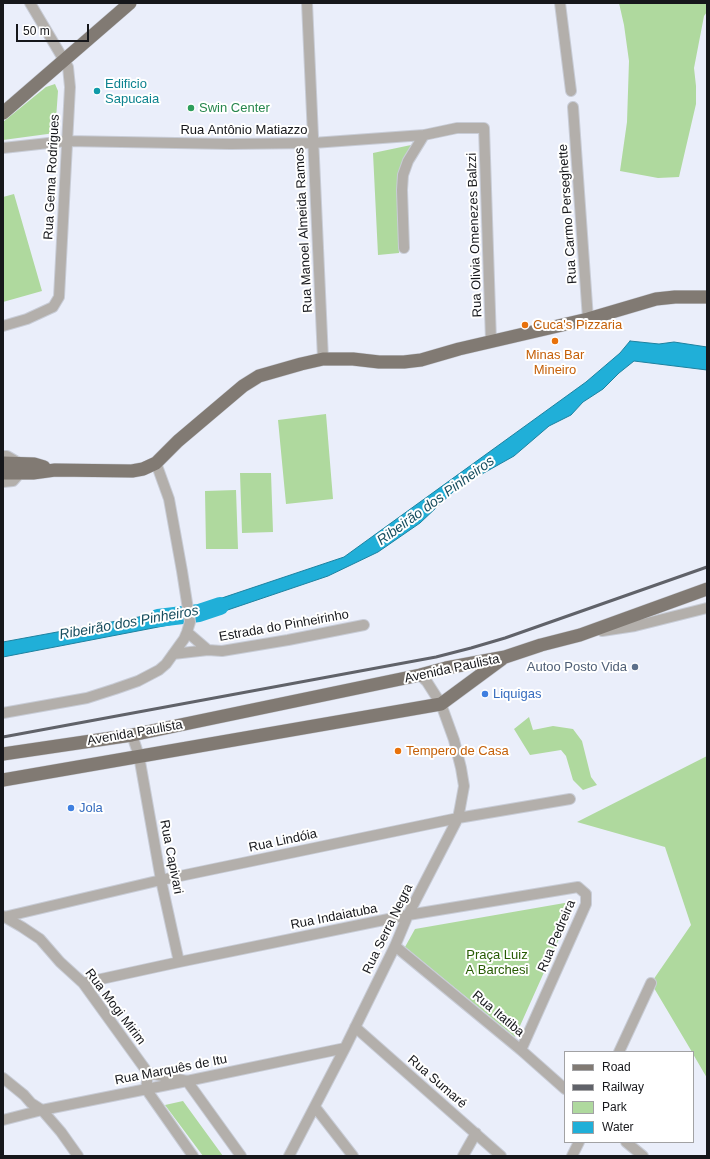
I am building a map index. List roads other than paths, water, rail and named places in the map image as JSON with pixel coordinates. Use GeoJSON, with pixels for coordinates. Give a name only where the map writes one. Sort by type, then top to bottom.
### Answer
{"type":"FeatureCollection","features":[{"type":"Feature","properties":{"kind":"main road"},"geometry":{"type":"LineString","coordinates":[[3,113],[130,3]]}},
{"type":"Feature","properties":{"kind":"main road"},"geometry":{"type":"LineString","coordinates":[[9,465],[34,464],[55,470],[132,471],[144,469],[156,463],[178,441],[248,383],[259,376],[322,359],[404,362],[421,360],[491,341],[588,319],[656,299],[675,297],[707,297]]}},
{"type":"Feature","properties":{"kind":"main road"},"geometry":{"type":"LineString","coordinates":[[505,657],[541,645],[580,635],[707,589]]}},
{"type":"Feature","properties":{"kind":"main road","name":"Avenida Paulista"},"geometry":{"type":"LineString","coordinates":[[3,754],[132,735],[420,675],[446,668],[505,657]]}},
{"type":"Feature","properties":{"kind":"main road","name":"Avenida Paulista"},"geometry":{"type":"LineString","coordinates":[[3,780],[440,704],[505,657]]}},
{"type":"Feature","properties":{"kind":"street","name":"Rua Gema Rodrigues"},"geometry":{"type":"LineString","coordinates":[[3,326],[27,319],[53,307],[59,297],[70,87],[68,67],[30,3]]}},
{"type":"Feature","properties":{"kind":"street","name":"Rua Manoel Almeida Ramos"},"geometry":{"type":"LineString","coordinates":[[307,3],[320,274],[322,359]]}},
{"type":"Feature","properties":{"kind":"street"},"geometry":{"type":"LineString","coordinates":[[560,3],[571,91]]}},
{"type":"Feature","properties":{"kind":"street","name":"Rua Carmo Perseghette"},"geometry":{"type":"LineString","coordinates":[[573,108],[588,319]]}},
{"type":"Feature","properties":{"kind":"street","name":"Rua Antônio Matiazzo"},"geometry":{"type":"LineString","coordinates":[[3,148],[67,141],[230,144],[313,143],[424,135],[457,128],[484,128]]}},
{"type":"Feature","properties":{"kind":"street","name":"Rua Olivia Omenezes Balzzi"},"geometry":{"type":"LineString","coordinates":[[484,128],[491,341]]}},
{"type":"Feature","properties":{"kind":"street"},"geometry":{"type":"LineString","coordinates":[[404,248],[402,190],[403,175],[408,161],[424,135]]}},
{"type":"Feature","properties":{"kind":"street"},"geometry":{"type":"LineString","coordinates":[[3,713],[87,698],[115,689],[159,670],[166,664],[173,654],[188,627],[187,602],[169,499],[156,463]]}},
{"type":"Feature","properties":{"kind":"street"},"geometry":{"type":"LineString","coordinates":[[3,482],[12,481],[9,465]]}},
{"type":"Feature","properties":{"kind":"street"},"geometry":{"type":"LineString","coordinates":[[580,635],[635,626],[707,608]]}},
{"type":"Feature","properties":{"kind":"street","name":"Estrada do Pinheirinho"},"geometry":{"type":"LineString","coordinates":[[173,654],[208,650],[222,651],[364,625]]}},
{"type":"Feature","properties":{"kind":"street","name":"Estrada do Pinheirinho"},"geometry":{"type":"LineString","coordinates":[[188,627],[208,650]]}},
{"type":"Feature","properties":{"kind":"street","name":"Rua Serra Negra"},"geometry":{"type":"LineString","coordinates":[[289,1156],[345,1048],[395,946],[408,915],[458,818],[464,786],[454,740],[440,704],[427,682],[420,675]]}},
{"type":"Feature","properties":{"kind":"street","name":"Rua Capivari"},"geometry":{"type":"LineString","coordinates":[[132,735],[139,756],[161,880],[179,962]]}},
{"type":"Feature","properties":{"kind":"street","name":"Rua Lindóia"},"geometry":{"type":"LineString","coordinates":[[4,916],[161,880],[458,818],[570,799]]}},
{"type":"Feature","properties":{"kind":"street","name":"Rua Indaiatuba"},"geometry":{"type":"LineString","coordinates":[[83,983],[408,915],[578,887],[586,894],[587,898]]}},
{"type":"Feature","properties":{"kind":"street","name":"Rua Pedreira"},"geometry":{"type":"LineString","coordinates":[[521,1050],[586,904],[587,898]]}},
{"type":"Feature","properties":{"kind":"street","name":"Rua Mogi Mirim"},"geometry":{"type":"LineString","coordinates":[[4,916],[22,926],[40,939],[60,962],[83,983],[148,1073]]}},
{"type":"Feature","properties":{"kind":"street","name":"Rua Itatiba"},"geometry":{"type":"LineString","coordinates":[[395,946],[521,1050],[564,1088]]}},
{"type":"Feature","properties":{"kind":"street"},"geometry":{"type":"LineString","coordinates":[[619,1051],[650,982]]}},
{"type":"Feature","properties":{"kind":"street","name":"Rua Sumaré"},"geometry":{"type":"LineString","coordinates":[[355,1027],[501,1156]]}},
{"type":"Feature","properties":{"kind":"street","name":"Rua Marquês de Itu"},"geometry":{"type":"LineString","coordinates":[[3,1120],[42,1110],[345,1048]]}},
{"type":"Feature","properties":{"kind":"street"},"geometry":{"type":"LineString","coordinates":[[193,1156],[146,1089],[148,1073],[187,1081],[241,1156]]}},
{"type":"Feature","properties":{"kind":"street"},"geometry":{"type":"LineString","coordinates":[[3,1078],[24,1095],[31,1103],[42,1110],[61,1132],[78,1156]]}},
{"type":"Feature","properties":{"kind":"street"},"geometry":{"type":"LineString","coordinates":[[315,1107],[352,1156]]}},
{"type":"Feature","properties":{"kind":"street"},"geometry":{"type":"LineString","coordinates":[[463,1156],[476,1133]]}},
{"type":"Feature","properties":{"kind":"street"},"geometry":{"type":"LineString","coordinates":[[572,1156],[578,1143]]}},
{"type":"Feature","properties":{"kind":"street"},"geometry":{"type":"LineString","coordinates":[[627,1143],[643,1156]]}},
{"type":"Feature","properties":{"kind":"water"},"geometry":{"type":"Polygon","coordinates":[[[630,341],[659,344],[674,342],[707,347],[707,370],[634,361],[603,389],[583,402],[571,415],[549,426],[514,456],[457,488],[420,523],[378,552],[328,576],[198,620],[195,607],[344,557],[586,382],[620,353],[630,341]]]}},
{"type":"Feature","properties":{"kind":"water"},"geometry":{"type":"Polygon","coordinates":[[[182,609],[179,623],[3,657],[3,642],[182,609]]]}},
{"type":"Feature","properties":{"kind":"waterway","name":"Ribeirão dos Pinheiros"},"geometry":{"type":"LineString","coordinates":[[158,618],[199,613],[220,606]]}},
{"type":"Feature","properties":{"kind":"railway"},"geometry":{"type":"LineString","coordinates":[[3,737],[436,657],[505,638],[707,567]]}},
{"type":"Feature","properties":{"kind":"place","name":"Edificio Sapucaia"},"geometry":{"type":"Point","coordinates":[97,91]}},
{"type":"Feature","properties":{"kind":"place","name":"Swin Center"},"geometry":{"type":"Point","coordinates":[191,108]}},
{"type":"Feature","properties":{"kind":"place","name":"Cuca's Pizzaria"},"geometry":{"type":"Point","coordinates":[525,325]}},
{"type":"Feature","properties":{"kind":"place","name":"Minas Bar Mineiro"},"geometry":{"type":"Point","coordinates":[555,341]}},
{"type":"Feature","properties":{"kind":"place","name":"Autoo Posto Vida"},"geometry":{"type":"Point","coordinates":[635,667]}},
{"type":"Feature","properties":{"kind":"place","name":"Liquigas"},"geometry":{"type":"Point","coordinates":[485,694]}},
{"type":"Feature","properties":{"kind":"place","name":"Tempero de Casa"},"geometry":{"type":"Point","coordinates":[398,751]}},
{"type":"Feature","properties":{"kind":"place","name":"Jola"},"geometry":{"type":"Point","coordinates":[71,808]}},
{"type":"Feature","properties":{"kind":"park label","name":"Praça Luiz A Barchesi"},"geometry":{"type":"Point","coordinates":[497,962]}}]}
